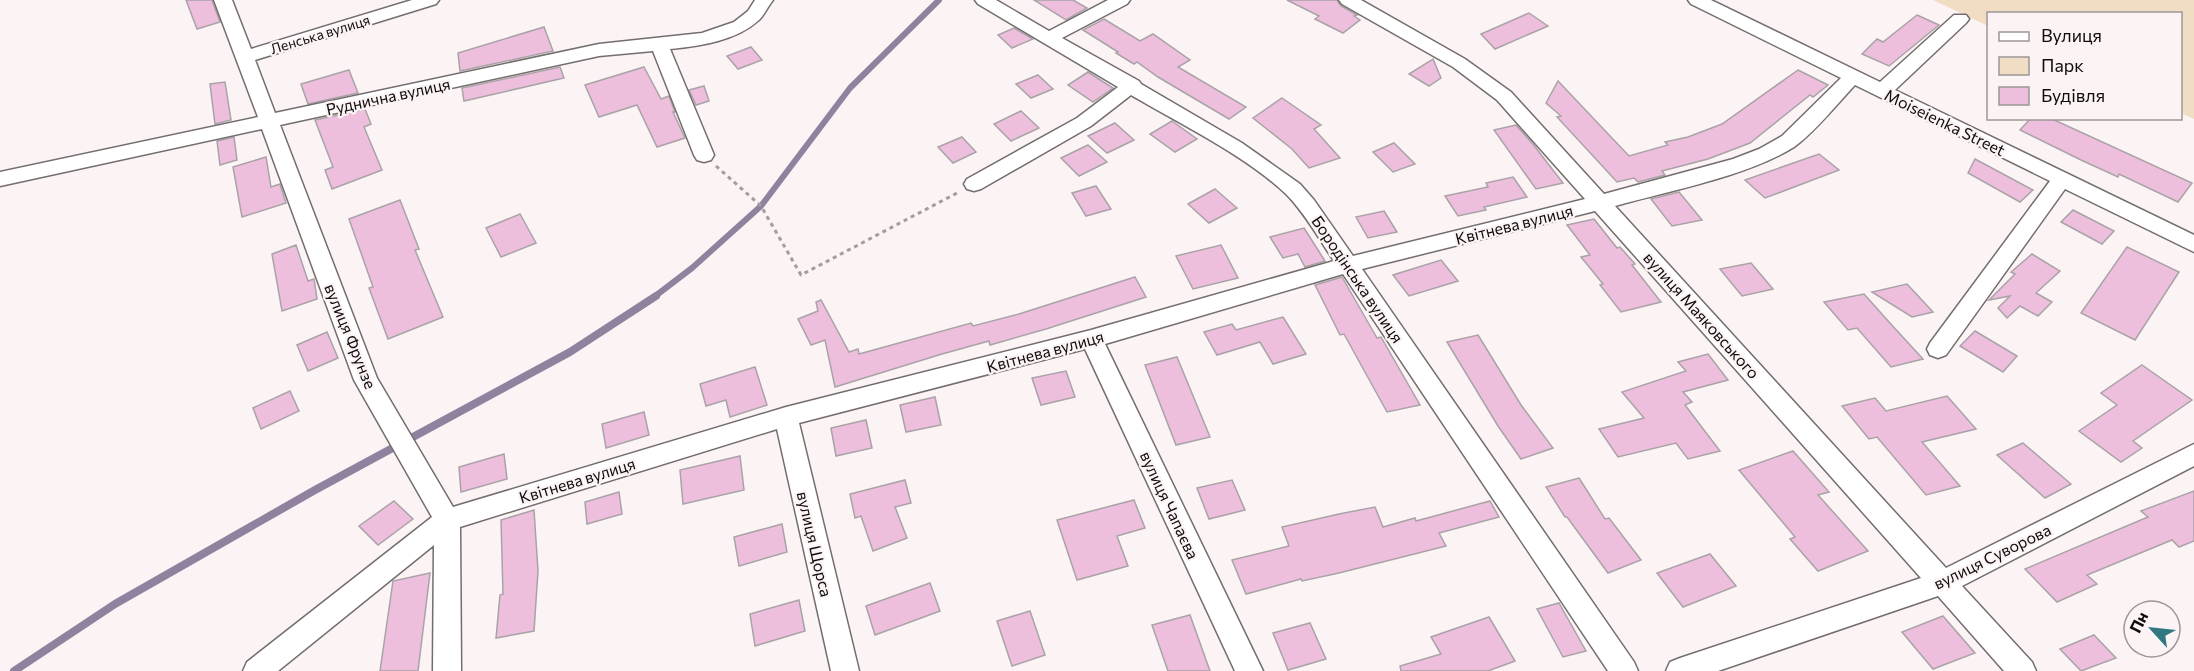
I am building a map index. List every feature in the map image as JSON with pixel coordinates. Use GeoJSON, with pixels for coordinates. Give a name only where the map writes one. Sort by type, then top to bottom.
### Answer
{"type":"FeatureCollection","features":[{"type":"Feature","properties":{"kind":"street","name":"вулиця Фрунзе"},"geometry":{"type":"LineString","coordinates":[[223,0],[366,380],[447,520]]}},
{"type":"Feature","properties":{"kind":"street","name":"Ленська вулиця"},"geometry":{"type":"LineString","coordinates":[[245,57],[376,8],[430,0]]}},
{"type":"Feature","properties":{"kind":"street","name":"Руднична вулиця"},"geometry":{"type":"LineString","coordinates":[[0,179],[599,50],[714,37],[738,26],[754,15],[764,0]]}},
{"type":"Feature","properties":{"kind":"street","name":"Бородінська вулиця"},"geometry":{"type":"LineString","coordinates":[[984,0],[1132,85],[1235,148],[1293,189],[1307,205],[1624,671]]}},
{"type":"Feature","properties":{"kind":"street"},"geometry":{"type":"LineString","coordinates":[[1050,37],[1121,0]]}},
{"type":"Feature","properties":{"kind":"street","name":"вулиця Маяковського"},"geometry":{"type":"LineString","coordinates":[[1348,0],[1459,63],[1496,90],[1602,202],[2022,671]]}},
{"type":"Feature","properties":{"kind":"street","name":"Moiseienka Street"},"geometry":{"type":"LineString","coordinates":[[1697,0],[2194,244]]}},
{"type":"Feature","properties":{"kind":"street"},"geometry":{"type":"LineString","coordinates":[[1882,91],[1960,19]]}},
{"type":"Feature","properties":{"kind":"street"},"geometry":{"type":"LineString","coordinates":[[658,44],[704,155]]}},
{"type":"Feature","properties":{"kind":"street","name":"Квітнева вулиця"},"geometry":{"type":"LineString","coordinates":[[257,671],[447,520],[786,417],[1091,339],[1348,265],[1602,202],[1740,164],[1766,154],[1789,141],[1853,78]]}},
{"type":"Feature","properties":{"kind":"street"},"geometry":{"type":"LineString","coordinates":[[974,184],[1084,122],[1132,85]]}},
{"type":"Feature","properties":{"kind":"street"},"geometry":{"type":"LineString","coordinates":[[1938,349],[2062,179]]}},
{"type":"Feature","properties":{"kind":"street","name":"вулиця Чапаєва"},"geometry":{"type":"LineString","coordinates":[[1091,339],[1249,671]]}},
{"type":"Feature","properties":{"kind":"street","name":"вулиця Щорса"},"geometry":{"type":"LineString","coordinates":[[786,417],[845,671]]}},
{"type":"Feature","properties":{"kind":"street","name":"вулиця Суворова"},"geometry":{"type":"LineString","coordinates":[[1680,671],[1942,583],[2194,454]]}},
{"type":"Feature","properties":{"kind":"street"},"geometry":{"type":"LineString","coordinates":[[447,520],[447,671]]}},
{"type":"Feature","properties":{"kind":"path"},"geometry":{"type":"LineString","coordinates":[[704,155],[760,206],[801,275],[974,184]]}},
{"type":"Feature","properties":{"kind":"green space"},"geometry":{"type":"Polygon","coordinates":[[[1933,0],[2194,0],[2194,119],[2182,113],[2182,12],[1987,12],[1987,26],[1933,0]]]}},
{"type":"Feature","properties":{"kind":"building"},"geometry":{"type":"Polygon","coordinates":[[[186,0],[212,0],[220,22],[197,29],[186,0]]]}},
{"type":"Feature","properties":{"kind":"building"},"geometry":{"type":"Polygon","coordinates":[[[1034,0],[1073,0],[1087,8],[1066,20],[1034,0]]]}},
{"type":"Feature","properties":{"kind":"building"},"geometry":{"type":"Polygon","coordinates":[[[1287,0],[1337,0],[1341,6],[1357,15],[1354,16],[1360,20],[1343,33],[1315,19],[1319,16],[1287,0]]]}},
{"type":"Feature","properties":{"kind":"building"},"geometry":{"type":"Polygon","coordinates":[[[1529,13],[1548,26],[1495,49],[1481,34],[1529,13]]]}},
{"type":"Feature","properties":{"kind":"building"},"geometry":{"type":"Polygon","coordinates":[[[1917,15],[1939,25],[1889,66],[1862,54],[1877,39],[1883,42],[1917,15]]]}},
{"type":"Feature","properties":{"kind":"building"},"geometry":{"type":"Polygon","coordinates":[[[1104,19],[1140,41],[1153,34],[1190,60],[1178,67],[1246,107],[1229,119],[1137,62],[1134,64],[1083,30],[1104,19]]]}},
{"type":"Feature","properties":{"kind":"building"},"geometry":{"type":"Polygon","coordinates":[[[544,27],[553,51],[460,71],[458,53],[544,27]]]}},
{"type":"Feature","properties":{"kind":"building"},"geometry":{"type":"Polygon","coordinates":[[[1014,28],[1033,39],[1012,48],[998,35],[1014,28]]]}},
{"type":"Feature","properties":{"kind":"building"},"geometry":{"type":"Polygon","coordinates":[[[751,47],[762,60],[738,69],[727,56],[751,47]]]}},
{"type":"Feature","properties":{"kind":"building"},"geometry":{"type":"Polygon","coordinates":[[[1433,59],[1441,78],[1429,86],[1409,74],[1433,59]]]}},
{"type":"Feature","properties":{"kind":"building"},"geometry":{"type":"Polygon","coordinates":[[[560,67],[564,78],[464,101],[462,88],[560,67]]]}},
{"type":"Feature","properties":{"kind":"building"},"geometry":{"type":"Polygon","coordinates":[[[644,67],[661,99],[669,96],[675,112],[673,112],[685,138],[657,147],[637,105],[599,117],[585,85],[644,67]]]}},
{"type":"Feature","properties":{"kind":"building"},"geometry":{"type":"Polygon","coordinates":[[[349,70],[358,93],[308,104],[301,84],[349,70]]]}},
{"type":"Feature","properties":{"kind":"building"},"geometry":{"type":"Polygon","coordinates":[[[1798,70],[1828,85],[1813,97],[1810,95],[1750,143],[1708,159],[1662,171],[1665,175],[1638,182],[1634,178],[1617,182],[1557,117],[1561,116],[1546,103],[1558,81],[1629,156],[1668,145],[1665,142],[1688,137],[1722,124],[1798,70]]]}},
{"type":"Feature","properties":{"kind":"building"},"geometry":{"type":"Polygon","coordinates":[[[1088,72],[1113,88],[1093,102],[1068,85],[1088,72]]]}},
{"type":"Feature","properties":{"kind":"building"},"geometry":{"type":"Polygon","coordinates":[[[1038,75],[1053,89],[1031,98],[1016,84],[1038,75]]]}},
{"type":"Feature","properties":{"kind":"building"},"geometry":{"type":"Polygon","coordinates":[[[225,82],[231,120],[215,124],[210,84],[225,82]]]}},
{"type":"Feature","properties":{"kind":"building"},"geometry":{"type":"Polygon","coordinates":[[[704,86],[709,101],[696,105],[689,90],[704,86]]]}},
{"type":"Feature","properties":{"kind":"building"},"geometry":{"type":"Polygon","coordinates":[[[1282,98],[1321,125],[1314,129],[1340,158],[1309,168],[1292,149],[1253,118],[1282,98]]]}},
{"type":"Feature","properties":{"kind":"building"},"geometry":{"type":"Polygon","coordinates":[[[365,109],[371,124],[364,127],[382,170],[332,189],[325,170],[333,167],[315,120],[365,109]]]}},
{"type":"Feature","properties":{"kind":"building"},"geometry":{"type":"Polygon","coordinates":[[[1021,111],[1039,128],[1011,141],[994,124],[1021,111]]]}},
{"type":"Feature","properties":{"kind":"building"},"geometry":{"type":"Polygon","coordinates":[[[2029,120],[2054,120],[2192,183],[2178,202],[2119,174],[2118,177],[2020,130],[2029,120]]]}},
{"type":"Feature","properties":{"kind":"building"},"geometry":{"type":"Polygon","coordinates":[[[1172,121],[1197,139],[1175,152],[1150,134],[1172,121]]]}},
{"type":"Feature","properties":{"kind":"building"},"geometry":{"type":"Polygon","coordinates":[[[1115,123],[1134,140],[1107,153],[1088,136],[1115,123]]]}},
{"type":"Feature","properties":{"kind":"building"},"geometry":{"type":"Polygon","coordinates":[[[1516,125],[1563,183],[1536,189],[1494,130],[1516,125]]]}},
{"type":"Feature","properties":{"kind":"building"},"geometry":{"type":"Polygon","coordinates":[[[234,137],[237,160],[220,165],[217,141],[234,137]]]}},
{"type":"Feature","properties":{"kind":"building"},"geometry":{"type":"Polygon","coordinates":[[[962,137],[976,152],[953,163],[938,147],[962,137]]]}},
{"type":"Feature","properties":{"kind":"building"},"geometry":{"type":"Polygon","coordinates":[[[1394,143],[1415,164],[1393,172],[1373,152],[1394,143]]]}},
{"type":"Feature","properties":{"kind":"building"},"geometry":{"type":"Polygon","coordinates":[[[1088,145],[1107,162],[1079,176],[1061,158],[1088,145]]]}},
{"type":"Feature","properties":{"kind":"building"},"geometry":{"type":"Polygon","coordinates":[[[1819,154],[1839,170],[1765,198],[1745,180],[1819,154]]]}},
{"type":"Feature","properties":{"kind":"building"},"geometry":{"type":"Polygon","coordinates":[[[266,157],[271,187],[280,184],[286,203],[242,217],[233,167],[266,157]]]}},
{"type":"Feature","properties":{"kind":"building"},"geometry":{"type":"Polygon","coordinates":[[[1975,159],[2033,190],[2020,202],[1968,173],[1975,159]]]}},
{"type":"Feature","properties":{"kind":"building"},"geometry":{"type":"Polygon","coordinates":[[[1513,177],[1527,197],[1484,207],[1486,210],[1458,216],[1445,196],[1488,187],[1486,183],[1513,177]]]}},
{"type":"Feature","properties":{"kind":"building"},"geometry":{"type":"Polygon","coordinates":[[[1096,186],[1111,209],[1086,216],[1072,193],[1096,186]]]}},
{"type":"Feature","properties":{"kind":"building"},"geometry":{"type":"Polygon","coordinates":[[[1215,189],[1237,208],[1209,223],[1188,204],[1215,189]]]}},
{"type":"Feature","properties":{"kind":"building"},"geometry":{"type":"Polygon","coordinates":[[[1679,192],[1702,220],[1672,226],[1651,199],[1679,192]]]}},
{"type":"Feature","properties":{"kind":"building"},"geometry":{"type":"Polygon","coordinates":[[[400,200],[419,249],[415,250],[443,317],[388,339],[369,288],[373,287],[349,219],[400,200]]]}},
{"type":"Feature","properties":{"kind":"building"},"geometry":{"type":"Polygon","coordinates":[[[2073,210],[2114,231],[2102,244],[2061,222],[2073,210]]]}},
{"type":"Feature","properties":{"kind":"building"},"geometry":{"type":"Polygon","coordinates":[[[1384,211],[1397,232],[1368,238],[1356,217],[1384,211]]]}},
{"type":"Feature","properties":{"kind":"building"},"geometry":{"type":"Polygon","coordinates":[[[520,214],[536,243],[501,257],[486,228],[520,214]]]}},
{"type":"Feature","properties":{"kind":"building"},"geometry":{"type":"Polygon","coordinates":[[[1594,219],[1617,248],[1620,247],[1635,264],[1632,265],[1661,302],[1621,312],[1600,285],[1603,284],[1581,257],[1590,255],[1567,225],[1594,219]]]}},
{"type":"Feature","properties":{"kind":"building"},"geometry":{"type":"Polygon","coordinates":[[[1304,228],[1325,261],[1305,267],[1298,254],[1283,258],[1270,237],[1304,228]]]}},
{"type":"Feature","properties":{"kind":"building"},"geometry":{"type":"Polygon","coordinates":[[[296,245],[308,281],[314,279],[317,299],[282,311],[272,254],[296,245]]]}},
{"type":"Feature","properties":{"kind":"building"},"geometry":{"type":"Polygon","coordinates":[[[1221,245],[1238,278],[1193,289],[1176,256],[1221,245]]]}},
{"type":"Feature","properties":{"kind":"building"},"geometry":{"type":"Polygon","coordinates":[[[2127,247],[2179,272],[2135,340],[2081,313],[2127,247]]]}},
{"type":"Feature","properties":{"kind":"building"},"geometry":{"type":"Polygon","coordinates":[[[2032,254],[2060,271],[2036,293],[2052,302],[2038,316],[2020,306],[2007,318],[1998,308],[2010,296],[1989,300],[2015,274],[2011,272],[2032,254]]]}},
{"type":"Feature","properties":{"kind":"building"},"geometry":{"type":"Polygon","coordinates":[[[1441,260],[1458,281],[1409,296],[1393,275],[1441,260]]]}},
{"type":"Feature","properties":{"kind":"building"},"geometry":{"type":"Polygon","coordinates":[[[1751,263],[1773,289],[1742,296],[1720,269],[1751,263]]]}},
{"type":"Feature","properties":{"kind":"building"},"geometry":{"type":"Polygon","coordinates":[[[1135,277],[1146,297],[1046,329],[990,345],[989,341],[835,387],[825,340],[811,345],[798,319],[818,311],[816,302],[821,300],[849,352],[858,349],[859,354],[971,323],[973,326],[1019,314],[1135,277]]]}},
{"type":"Feature","properties":{"kind":"building"},"geometry":{"type":"Polygon","coordinates":[[[1342,277],[1377,338],[1381,337],[1420,405],[1387,412],[1344,334],[1340,335],[1315,285],[1342,277]]]}},
{"type":"Feature","properties":{"kind":"building"},"geometry":{"type":"Polygon","coordinates":[[[1907,284],[1933,312],[1912,317],[1872,292],[1907,284]]]}},
{"type":"Feature","properties":{"kind":"building"},"geometry":{"type":"Polygon","coordinates":[[[1864,294],[1923,359],[1891,367],[1857,328],[1848,330],[1824,302],[1864,294]]]}},
{"type":"Feature","properties":{"kind":"building"},"geometry":{"type":"Polygon","coordinates":[[[1283,317],[1306,354],[1273,364],[1260,342],[1217,355],[1204,332],[1232,324],[1236,330],[1283,317]]]}},
{"type":"Feature","properties":{"kind":"building"},"geometry":{"type":"Polygon","coordinates":[[[1975,331],[2017,356],[2003,372],[1960,346],[1975,331]]]}},
{"type":"Feature","properties":{"kind":"building"},"geometry":{"type":"Polygon","coordinates":[[[327,332],[338,358],[308,371],[297,345],[327,332]]]}},
{"type":"Feature","properties":{"kind":"building"},"geometry":{"type":"Polygon","coordinates":[[[1478,335],[1521,405],[1553,448],[1521,459],[1498,426],[1447,342],[1478,335]]]}},
{"type":"Feature","properties":{"kind":"building"},"geometry":{"type":"Polygon","coordinates":[[[1708,354],[1728,380],[1683,392],[1692,402],[1685,405],[1720,451],[1688,459],[1676,443],[1618,457],[1599,429],[1644,418],[1622,392],[1686,371],[1678,362],[1708,354]]]}},
{"type":"Feature","properties":{"kind":"building"},"geometry":{"type":"Polygon","coordinates":[[[1177,357],[1210,437],[1176,445],[1145,365],[1177,357]]]}},
{"type":"Feature","properties":{"kind":"building"},"geometry":{"type":"Polygon","coordinates":[[[2142,365],[2192,400],[2133,441],[2142,448],[2121,462],[2079,431],[2117,405],[2101,393],[2142,365]]]}},
{"type":"Feature","properties":{"kind":"building"},"geometry":{"type":"Polygon","coordinates":[[[755,367],[767,405],[730,417],[726,400],[706,406],[700,384],[755,367]]]}},
{"type":"Feature","properties":{"kind":"building"},"geometry":{"type":"Polygon","coordinates":[[[1066,371],[1075,397],[1041,405],[1032,378],[1066,371]]]}},
{"type":"Feature","properties":{"kind":"building"},"geometry":{"type":"Polygon","coordinates":[[[290,391],[299,411],[261,429],[253,408],[290,391]]]}},
{"type":"Feature","properties":{"kind":"building"},"geometry":{"type":"Polygon","coordinates":[[[1947,396],[1976,429],[1922,442],[1960,486],[1926,495],[1877,437],[1869,439],[1842,406],[1875,398],[1886,411],[1947,396]]]}},
{"type":"Feature","properties":{"kind":"building"},"geometry":{"type":"Polygon","coordinates":[[[935,397],[941,425],[906,432],[900,405],[935,397]]]}},
{"type":"Feature","properties":{"kind":"building"},"geometry":{"type":"Polygon","coordinates":[[[644,412],[649,435],[606,448],[602,424],[644,412]]]}},
{"type":"Feature","properties":{"kind":"building"},"geometry":{"type":"Polygon","coordinates":[[[866,420],[872,448],[836,456],[831,428],[866,420]]]}},
{"type":"Feature","properties":{"kind":"building"},"geometry":{"type":"Polygon","coordinates":[[[2023,443],[2071,484],[2045,498],[1997,455],[2023,443]]]}},
{"type":"Feature","properties":{"kind":"building"},"geometry":{"type":"Polygon","coordinates":[[[1793,451],[1829,492],[1818,495],[1868,551],[1818,571],[1790,539],[1795,537],[1739,470],[1793,451]]]}},
{"type":"Feature","properties":{"kind":"building"},"geometry":{"type":"Polygon","coordinates":[[[504,454],[507,479],[461,492],[459,467],[504,454]]]}},
{"type":"Feature","properties":{"kind":"building"},"geometry":{"type":"Polygon","coordinates":[[[740,456],[744,490],[683,504],[680,470],[740,456]]]}},
{"type":"Feature","properties":{"kind":"building"},"geometry":{"type":"Polygon","coordinates":[[[1579,478],[1605,519],[1609,518],[1641,560],[1608,573],[1565,517],[1546,487],[1579,478]]]}},
{"type":"Feature","properties":{"kind":"building"},"geometry":{"type":"Polygon","coordinates":[[[905,480],[911,503],[895,507],[907,538],[873,551],[861,516],[855,518],[850,494],[905,480]]]}},
{"type":"Feature","properties":{"kind":"building"},"geometry":{"type":"Polygon","coordinates":[[[1232,480],[1245,510],[1209,519],[1197,488],[1232,480]]]}},
{"type":"Feature","properties":{"kind":"building"},"geometry":{"type":"Polygon","coordinates":[[[2194,491],[2194,541],[2179,547],[2172,540],[2087,575],[2097,584],[2057,602],[2025,569],[2148,517],[2141,511],[2194,491]]]}},
{"type":"Feature","properties":{"kind":"building"},"geometry":{"type":"Polygon","coordinates":[[[619,492],[622,514],[587,524],[585,502],[619,492]]]}},
{"type":"Feature","properties":{"kind":"building"},"geometry":{"type":"Polygon","coordinates":[[[1134,500],[1145,528],[1117,536],[1128,566],[1077,580],[1057,520],[1134,500]]]}},
{"type":"Feature","properties":{"kind":"building"},"geometry":{"type":"Polygon","coordinates":[[[394,501],[413,519],[378,545],[359,526],[394,501]]]}},
{"type":"Feature","properties":{"kind":"building"},"geometry":{"type":"Polygon","coordinates":[[[1490,501],[1499,517],[1439,533],[1446,546],[1339,573],[1302,581],[1301,579],[1246,594],[1232,560],[1289,546],[1282,527],[1375,507],[1383,527],[1415,518],[1416,521],[1490,501]]]}},
{"type":"Feature","properties":{"kind":"building"},"geometry":{"type":"Polygon","coordinates":[[[534,510],[538,571],[534,631],[496,638],[500,595],[503,594],[501,520],[534,510]]]}},
{"type":"Feature","properties":{"kind":"building"},"geometry":{"type":"Polygon","coordinates":[[[782,524],[787,552],[739,566],[734,537],[782,524]]]}},
{"type":"Feature","properties":{"kind":"building"},"geometry":{"type":"Polygon","coordinates":[[[1710,554],[1736,586],[1683,607],[1657,573],[1710,554]]]}},
{"type":"Feature","properties":{"kind":"building"},"geometry":{"type":"Polygon","coordinates":[[[430,573],[418,671],[380,671],[393,581],[430,573]]]}},
{"type":"Feature","properties":{"kind":"building"},"geometry":{"type":"Polygon","coordinates":[[[930,583],[940,611],[875,635],[866,606],[930,583]]]}},
{"type":"Feature","properties":{"kind":"building"},"geometry":{"type":"Polygon","coordinates":[[[799,600],[805,631],[755,646],[750,614],[799,600]]]}},
{"type":"Feature","properties":{"kind":"building"},"geometry":{"type":"Polygon","coordinates":[[[1559,603],[1586,651],[1563,657],[1537,609],[1559,603]]]}},
{"type":"Feature","properties":{"kind":"building"},"geometry":{"type":"Polygon","coordinates":[[[1030,611],[1045,655],[1012,666],[997,621],[1030,611]]]}},
{"type":"Feature","properties":{"kind":"building"},"geometry":{"type":"Polygon","coordinates":[[[1190,615],[1210,671],[1168,671],[1152,625],[1190,615]]]}},
{"type":"Feature","properties":{"kind":"building"},"geometry":{"type":"Polygon","coordinates":[[[1943,616],[1975,653],[1933,669],[1902,632],[1943,616]]]}},
{"type":"Feature","properties":{"kind":"building"},"geometry":{"type":"Polygon","coordinates":[[[1489,617],[1515,661],[1488,671],[1401,671],[1400,666],[1441,654],[1431,637],[1489,617]]]}},
{"type":"Feature","properties":{"kind":"building"},"geometry":{"type":"Polygon","coordinates":[[[1310,623],[1326,659],[1288,670],[1273,633],[1310,623]]]}},
{"type":"Feature","properties":{"kind":"building"},"geometry":{"type":"Polygon","coordinates":[[[2094,635],[2116,658],[2081,671],[2060,649],[2094,635]]]}},
{"type":"Feature","properties":{"kind":"waterway"},"geometry":{"type":"LineString","coordinates":[[654,297],[692,268],[761,206],[850,88],[939,0]]}},
{"type":"Feature","properties":{"kind":"waterway"},"geometry":{"type":"LineString","coordinates":[[14,671],[115,604],[315,490],[570,352],[656,296]]}}]}
